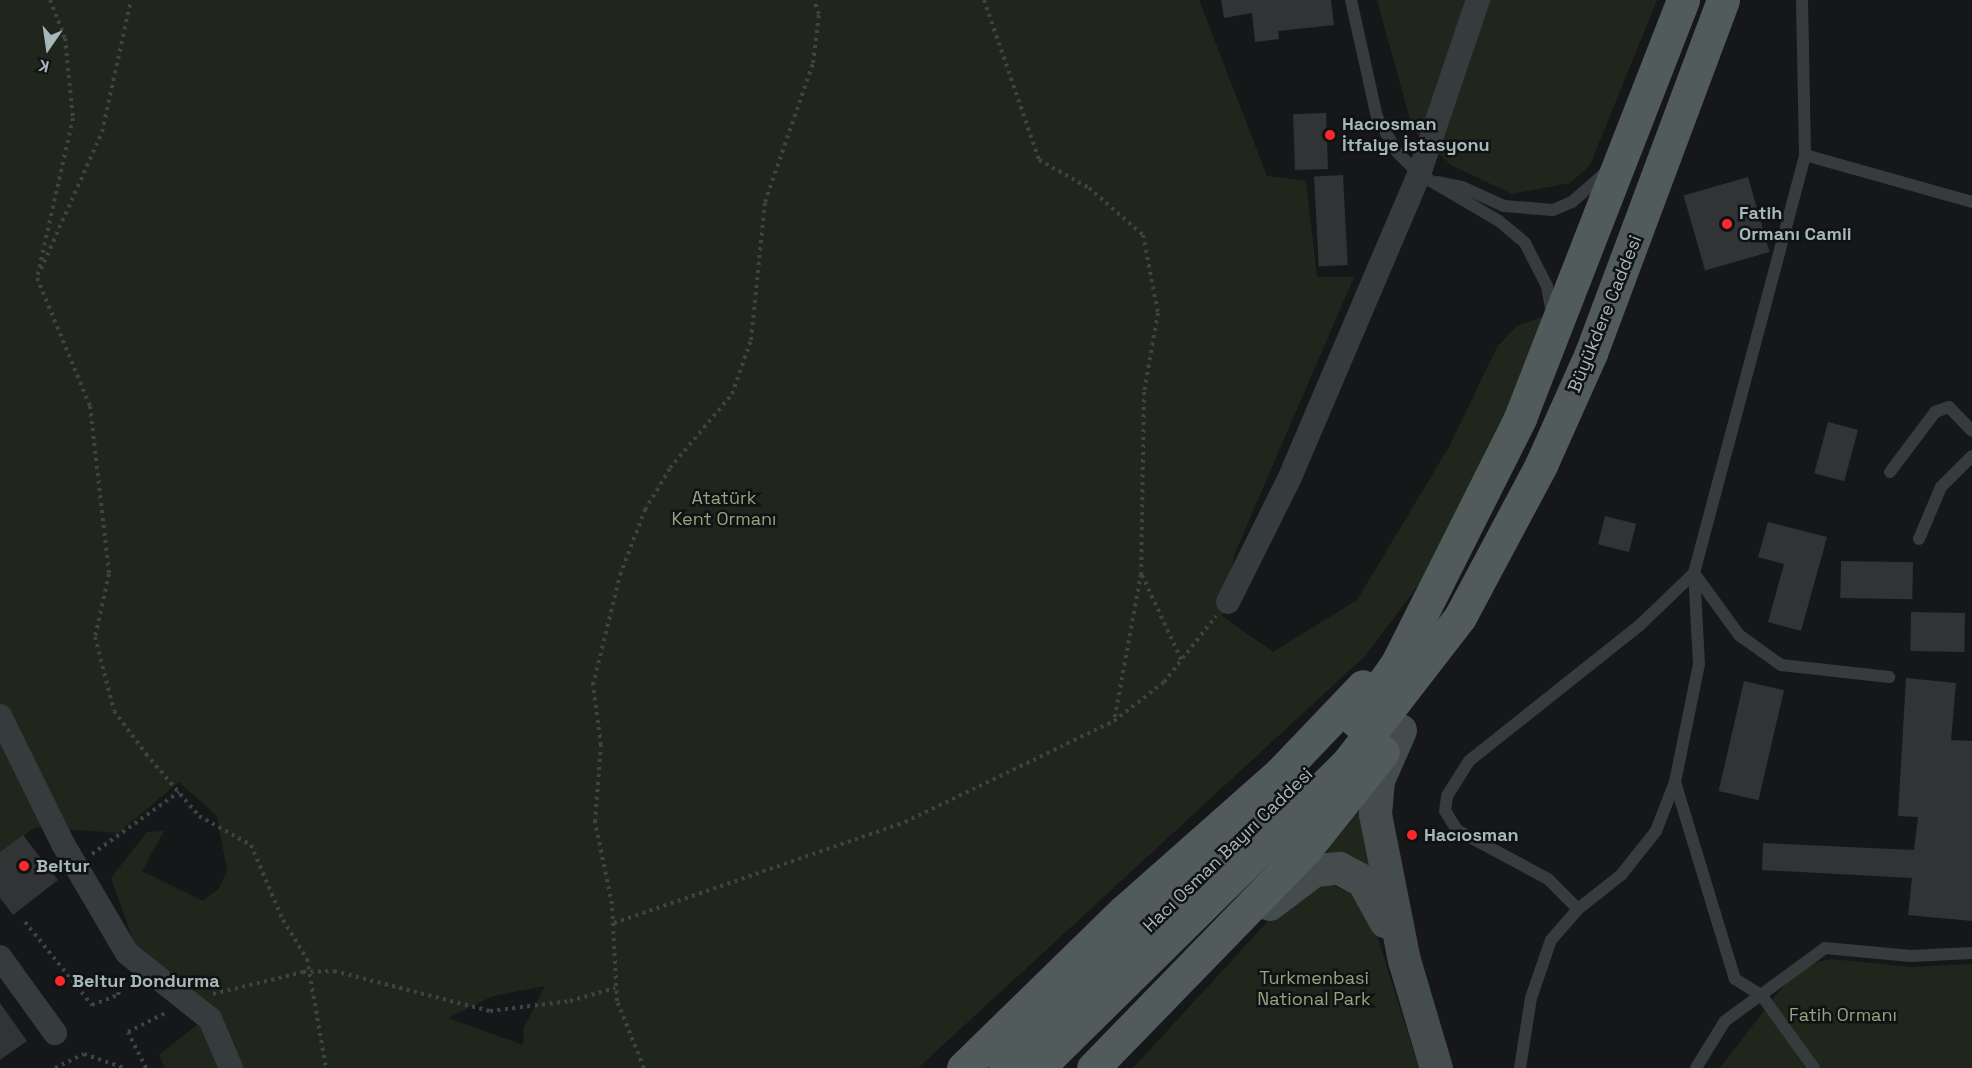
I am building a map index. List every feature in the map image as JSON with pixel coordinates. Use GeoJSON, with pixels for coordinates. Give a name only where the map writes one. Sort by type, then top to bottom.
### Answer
{"type":"FeatureCollection","features":[{"type":"Feature","properties":{"kind":"main road","name":"Büyükdere Caddesi"},"geometry":{"type":"LineString","coordinates":[[1423,609],[1492,477],[1553,342],[1683,0]]}},
{"type":"Feature","properties":{"kind":"main road","name":"Büyükdere Caddesi"},"geometry":{"type":"LineString","coordinates":[[1460,617],[1541,465],[1591,353],[1723,0]]}},
{"type":"Feature","properties":{"kind":"main road"},"geometry":{"type":"LineString","coordinates":[[963,1068],[1325,728],[1423,609]]}},
{"type":"Feature","properties":{"kind":"main road","name":"Hacı Osman Bayırı Caddesi"},"geometry":{"type":"LineString","coordinates":[[1005,1068],[1327,755],[1397,663],[1423,609]]}},
{"type":"Feature","properties":{"kind":"main road"},"geometry":{"type":"LineString","coordinates":[[1093,1068],[1197,965],[1305,850],[1400,730],[1445,661],[1460,617]]}},
{"type":"Feature","properties":{"kind":"main road","name":"Hacı Osman Bayırı Caddesi"},"geometry":{"type":"LineString","coordinates":[[1038,1068],[1348,762],[1460,617]]}},
{"type":"Feature","properties":{"kind":"main road"},"geometry":{"type":"LineString","coordinates":[[1400,730],[1374,792],[1381,855],[1404,960],[1436,1068]]}},
{"type":"Feature","properties":{"kind":"main road"},"geometry":{"type":"LineString","coordinates":[[1197,965],[1300,877],[1326,867],[1352,873],[1363,881],[1404,960]]}},
{"type":"Feature","properties":{"kind":"street"},"geometry":{"type":"LineString","coordinates":[[1228,602],[1290,477],[1427,178],[1478,0]]}},
{"type":"Feature","properties":{"kind":"street"},"geometry":{"type":"LineString","coordinates":[[0,716],[76,866],[127,953],[203,997],[231,1068]]}},
{"type":"Feature","properties":{"kind":"street"},"geometry":{"type":"LineString","coordinates":[[0,957],[55,1033]]}},
{"type":"Feature","properties":{"kind":"lane"},"geometry":{"type":"LineString","coordinates":[[1351,0],[1377,117],[1396,152],[1427,178],[1526,243],[1547,286],[1553,342]]}},
{"type":"Feature","properties":{"kind":"lane"},"geometry":{"type":"LineString","coordinates":[[1520,1068],[1531,998],[1551,940],[1578,909],[1622,875],[1656,831],[1675,782],[1698,664],[1694,573],[1805,155],[1802,0]]}},
{"type":"Feature","properties":{"kind":"lane"},"geometry":{"type":"LineString","coordinates":[[1805,155],[1972,202]]}},
{"type":"Feature","properties":{"kind":"lane"},"geometry":{"type":"LineString","coordinates":[[1427,178],[1462,187],[1504,206],[1554,210],[1572,202],[1623,158]]}},
{"type":"Feature","properties":{"kind":"lane"},"geometry":{"type":"LineString","coordinates":[[1890,472],[1935,412],[1949,407],[1970,421]]}},
{"type":"Feature","properties":{"kind":"lane"},"geometry":{"type":"LineString","coordinates":[[1919,539],[1941,487],[1972,456]]}},
{"type":"Feature","properties":{"kind":"lane"},"geometry":{"type":"LineString","coordinates":[[1694,573],[1738,635],[1781,665],[1889,677]]}},
{"type":"Feature","properties":{"kind":"lane"},"geometry":{"type":"LineString","coordinates":[[1578,909],[1548,879],[1457,830],[1445,811],[1447,796],[1469,761],[1603,656],[1694,573]]}},
{"type":"Feature","properties":{"kind":"lane"},"geometry":{"type":"LineString","coordinates":[[1675,782],[1735,979],[1762,996],[1814,1068]]}},
{"type":"Feature","properties":{"kind":"lane"},"geometry":{"type":"LineString","coordinates":[[1696,1068],[1725,1021],[1825,948],[1911,956],[1972,953]]}},
{"type":"Feature","properties":{"kind":"path"},"geometry":{"type":"LineString","coordinates":[[50,0],[65,38],[73,118],[37,278],[90,406],[109,574],[95,637],[114,711],[199,816],[251,845],[283,920],[307,959],[326,1068]]}},
{"type":"Feature","properties":{"kind":"path"},"geometry":{"type":"LineString","coordinates":[[37,278],[102,132],[131,0]]}},
{"type":"Feature","properties":{"kind":"path"},"geometry":{"type":"LineString","coordinates":[[644,1068],[615,988],[614,923],[595,822],[602,745],[593,685],[620,575],[645,510],[670,468],[732,393],[751,340],[765,202],[813,63],[819,14],[814,0]]}},
{"type":"Feature","properties":{"kind":"path"},"geometry":{"type":"LineString","coordinates":[[984,0],[1039,160],[1089,188],[1143,235],[1158,313],[1144,392],[1142,574],[1114,721]]}},
{"type":"Feature","properties":{"kind":"path"},"geometry":{"type":"LineString","coordinates":[[1142,574],[1181,659]]}},
{"type":"Feature","properties":{"kind":"path"},"geometry":{"type":"LineString","coordinates":[[614,923],[905,822],[1114,721],[1164,682],[1228,602]]}},
{"type":"Feature","properties":{"kind":"path"},"geometry":{"type":"LineString","coordinates":[[76,866],[179,792]]}},
{"type":"Feature","properties":{"kind":"path"},"geometry":{"type":"LineString","coordinates":[[25,922],[92,1005],[118,995],[127,953]]}},
{"type":"Feature","properties":{"kind":"path"},"geometry":{"type":"LineString","coordinates":[[146,1068],[128,1032],[203,997],[303,972],[334,971],[490,1011],[615,988]]}},
{"type":"Feature","properties":{"kind":"path"},"geometry":{"type":"LineString","coordinates":[[55,1068],[84,1054],[124,1068]]}},
{"type":"Feature","properties":{"kind":"green space","name":"Atatürk Kent Ormanı"},"geometry":{"type":"Polygon","coordinates":[[[0,0],[1199,0],[1267,176],[1306,181],[1317,277],[1354,277],[1235,553],[1222,616],[1273,652],[1357,600],[1449,447],[1497,347],[1517,326],[1545,316],[1482,470],[1417,587],[1364,657],[918,1068],[165,1068],[159,1055],[209,1015],[184,982],[139,956],[111,878],[147,832],[164,831],[142,871],[203,901],[219,888],[227,871],[217,816],[179,782],[118,833],[36,827],[0,852],[0,0]],[[545,986],[493,996],[448,1018],[523,1045],[524,1027],[545,986]]]}},
{"type":"Feature","properties":{"kind":"green space"},"geometry":{"type":"Polygon","coordinates":[[[1377,0],[1657,0],[1590,165],[1570,183],[1512,194],[1451,165],[1413,130],[1377,0]]]}},
{"type":"Feature","properties":{"kind":"green space"},"geometry":{"type":"Polygon","coordinates":[[[1361,803],[1363,839],[1369,866],[1321,850],[1361,803]]]}},
{"type":"Feature","properties":{"kind":"green space","name":"Turkmenbasi National Park"},"geometry":{"type":"Polygon","coordinates":[[[1324,883],[1355,893],[1372,920],[1419,1068],[1133,1068],[1269,920],[1324,883]]]}},
{"type":"Feature","properties":{"kind":"green space","name":"Fatih Ormanı"},"geometry":{"type":"Polygon","coordinates":[[[1831,959],[1912,967],[1972,964],[1972,1068],[1720,1068],[1797,968],[1831,959]]]}},
{"type":"Feature","properties":{"kind":"building"},"geometry":{"type":"Polygon","coordinates":[[[1221,0],[1331,0],[1334,25],[1278,31],[1279,39],[1255,42],[1252,13],[1224,18],[1221,0]]]}},
{"type":"Feature","properties":{"kind":"building"},"geometry":{"type":"Polygon","coordinates":[[[1326,113],[1328,169],[1295,170],[1293,114],[1326,113]]]}},
{"type":"Feature","properties":{"kind":"building"},"geometry":{"type":"Polygon","coordinates":[[[1343,175],[1348,265],[1319,266],[1314,177],[1343,175]]]}},
{"type":"Feature","properties":{"kind":"building","name":"Fatih Ormanı Camii"},"geometry":{"type":"Polygon","coordinates":[[[1748,177],[1769,252],[1705,270],[1684,195],[1748,177]]]}},
{"type":"Feature","properties":{"kind":"building"},"geometry":{"type":"Polygon","coordinates":[[[1828,422],[1858,430],[1844,481],[1814,473],[1828,422]]]}},
{"type":"Feature","properties":{"kind":"building"},"geometry":{"type":"Polygon","coordinates":[[[1605,516],[1636,524],[1629,552],[1598,544],[1605,516]]]}},
{"type":"Feature","properties":{"kind":"building"},"geometry":{"type":"Polygon","coordinates":[[[1768,522],[1827,537],[1801,631],[1768,622],[1784,564],[1758,557],[1768,522]]]}},
{"type":"Feature","properties":{"kind":"building"},"geometry":{"type":"Polygon","coordinates":[[[1841,561],[1913,562],[1912,599],[1840,598],[1841,561]]]}},
{"type":"Feature","properties":{"kind":"building"},"geometry":{"type":"Polygon","coordinates":[[[1911,612],[1965,613],[1964,652],[1910,651],[1911,612]]]}},
{"type":"Feature","properties":{"kind":"building"},"geometry":{"type":"Polygon","coordinates":[[[1906,678],[1956,683],[1951,740],[1972,741],[1972,921],[1908,915],[1912,878],[1762,870],[1763,843],[1914,850],[1918,817],[1898,816],[1906,678]]]}},
{"type":"Feature","properties":{"kind":"building"},"geometry":{"type":"Polygon","coordinates":[[[1744,681],[1784,690],[1759,800],[1719,791],[1744,681]]]}},
{"type":"Feature","properties":{"kind":"building","name":"Beltur"},"geometry":{"type":"Polygon","coordinates":[[[23,835],[58,880],[13,915],[0,898],[0,852],[23,835]]]}},
{"type":"Feature","properties":{"kind":"building"},"geometry":{"type":"Polygon","coordinates":[[[0,1003],[27,1041],[0,1060],[0,1003]]]}},
{"type":"Feature","properties":{"kind":"place","name":"Hacıosman İtfaiye İstasyonu"},"geometry":{"type":"Point","coordinates":[1330,135]}},
{"type":"Feature","properties":{"kind":"place","name":"Fatih Ormanı Camii"},"geometry":{"type":"Point","coordinates":[1727,224]}},
{"type":"Feature","properties":{"kind":"place","name":"Hacıosman"},"geometry":{"type":"Point","coordinates":[1412,835]}},
{"type":"Feature","properties":{"kind":"place","name":"Beltur"},"geometry":{"type":"Point","coordinates":[24,866]}},
{"type":"Feature","properties":{"kind":"place","name":"Beltur Dondurma"},"geometry":{"type":"Point","coordinates":[60,981]}}]}
